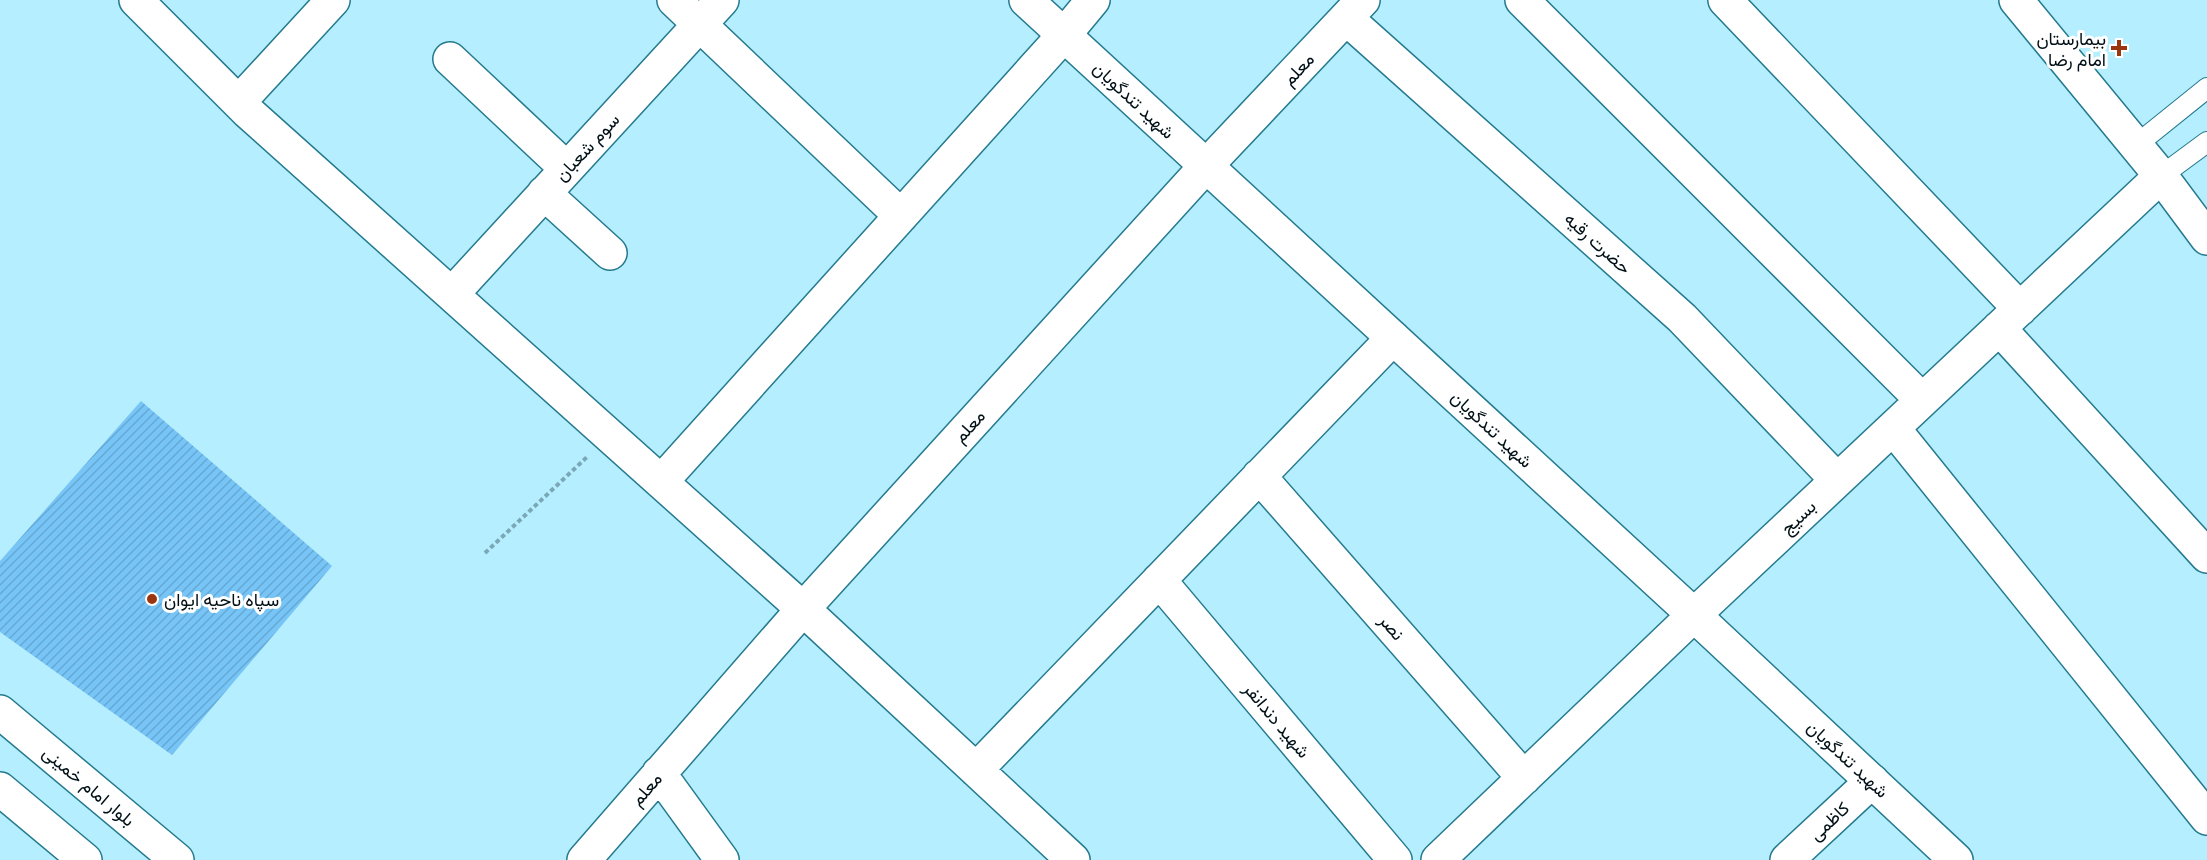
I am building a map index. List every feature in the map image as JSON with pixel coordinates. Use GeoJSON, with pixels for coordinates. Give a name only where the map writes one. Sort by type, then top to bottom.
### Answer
{"type":"FeatureCollection","features":[{"type":"Feature","properties":{"kind":"street"},"geometry":{"type":"LineString","coordinates":[[136,0],[238,102],[803,609],[1073,860]]}},
{"type":"Feature","properties":{"kind":"street"},"geometry":{"type":"LineString","coordinates":[[238,102],[333,0]]}},
{"type":"Feature","properties":{"kind":"street"},"geometry":{"type":"LineString","coordinates":[[674,0],[901,216]]}},
{"type":"Feature","properties":{"kind":"street","name":"سوم شعبان"},"geometry":{"type":"LineString","coordinates":[[452,294],[722,0]]}},
{"type":"Feature","properties":{"kind":"street","name":"شهید تندگویان"},"geometry":{"type":"LineString","coordinates":[[1026,0],[1694,615],[1956,860]]}},
{"type":"Feature","properties":{"kind":"street"},"geometry":{"type":"LineString","coordinates":[[661,482],[1093,0]]}},
{"type":"Feature","properties":{"kind":"street"},"geometry":{"type":"LineString","coordinates":[[1522,0],[1923,400]]}},
{"type":"Feature","properties":{"kind":"street"},"geometry":{"type":"LineString","coordinates":[[1725,0],[2010,318],[2207,556]]}},
{"type":"Feature","properties":{"kind":"street"},"geometry":{"type":"LineString","coordinates":[[2016,0],[2161,176],[2207,238]]}},
{"type":"Feature","properties":{"kind":"street","name":"معلم"},"geometry":{"type":"LineString","coordinates":[[584,860],[803,609],[1206,166],[1354,9]]}},
{"type":"Feature","properties":{"kind":"street","name":"حضرت رقیه"},"geometry":{"type":"LineString","coordinates":[[1354,9],[1682,318],[1838,480]]}},
{"type":"Feature","properties":{"kind":"street"},"geometry":{"type":"LineString","coordinates":[[450,59],[567,169]]}},
{"type":"Feature","properties":{"kind":"street","name":"بسیج"},"geometry":{"type":"LineString","coordinates":[[1438,860],[1694,615],[2161,176]]}},
{"type":"Feature","properties":{"kind":"street"},"geometry":{"type":"LineString","coordinates":[[544,193],[610,253]]}},
{"type":"Feature","properties":{"kind":"street"},"geometry":{"type":"LineString","coordinates":[[976,770],[1393,338]]}},
{"type":"Feature","properties":{"kind":"street"},"geometry":{"type":"LineString","coordinates":[[1893,428],[2207,818]]}},
{"type":"Feature","properties":{"kind":"street","name":"نصر"},"geometry":{"type":"LineString","coordinates":[[1259,476],[1524,778]]}},
{"type":"Feature","properties":{"kind":"street","name":"شهید دندانفر"},"geometry":{"type":"LineString","coordinates":[[1159,580],[1395,860]]}},
{"type":"Feature","properties":{"kind":"street","name":"بلوار امام خمینی"},"geometry":{"type":"LineString","coordinates":[[0,712],[177,860]]}},
{"type":"Feature","properties":{"kind":"street"},"geometry":{"type":"LineString","coordinates":[[659,773],[722,860]]}},
{"type":"Feature","properties":{"kind":"street","name":"کاظمی"},"geometry":{"type":"LineString","coordinates":[[1787,860],[1872,782]]}},
{"type":"Feature","properties":{"kind":"street"},"geometry":{"type":"LineString","coordinates":[[0,789],[85,860]]}},
{"type":"Feature","properties":{"kind":"lane"},"geometry":{"type":"LineString","coordinates":[[2136,146],[2207,88]]}},
{"type":"Feature","properties":{"kind":"lane"},"geometry":{"type":"LineString","coordinates":[[2161,176],[2207,142]]}},
{"type":"Feature","properties":{"kind":"path"},"geometry":{"type":"LineString","coordinates":[[485,553],[610,436]]}},
{"type":"Feature","properties":{"kind":"building","name":"سپاه ناحیه ایوان"},"geometry":{"type":"Polygon","coordinates":[[[141,401],[332,566],[172,755],[0,632],[0,561],[141,401]]]}},
{"type":"Feature","properties":{"kind":"place","name":"بیمارستان امام رضا"},"geometry":{"type":"Point","coordinates":[2119,48]}},
{"type":"Feature","properties":{"kind":"place","name":"سپاه ناحیه ایوان"},"geometry":{"type":"Point","coordinates":[152,599]}}]}
